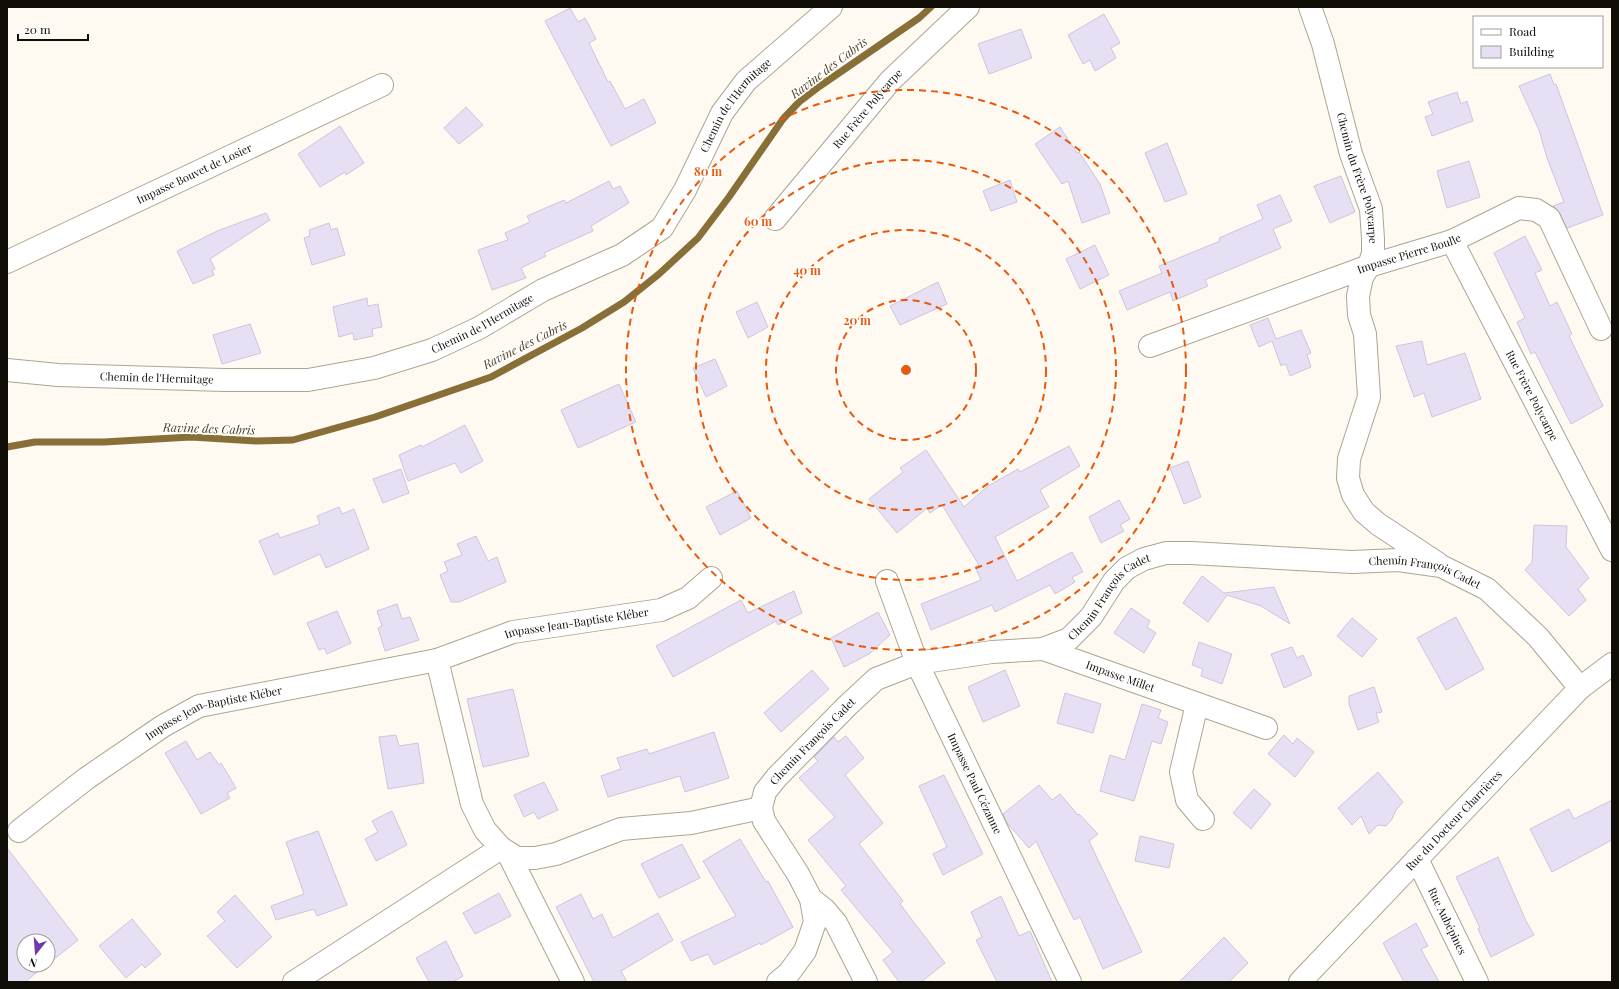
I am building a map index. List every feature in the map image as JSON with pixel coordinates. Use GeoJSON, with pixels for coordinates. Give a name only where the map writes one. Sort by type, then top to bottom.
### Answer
{"type":"FeatureCollection","features":[{"type":"Feature","properties":{"kind":"street","name":"Chemin de l'Hermitage"},"geometry":{"type":"LineString","coordinates":[[7,370],[65,376],[224,380],[308,380],[374,368],[432,350],[479,328],[543,290],[622,255],[662,228],[685,190],[722,112],[746,81],[831,7]]}},
{"type":"Feature","properties":{"kind":"street","name":"Rue Frère Polycarpe"},"geometry":{"type":"LineString","coordinates":[[775,219],[890,81],[968,7]]}},
{"type":"Feature","properties":{"kind":"street","name":"Chemin du Frère Polycarpe"},"geometry":{"type":"LineString","coordinates":[[1310,7],[1323,44],[1351,154],[1371,209],[1373,253],[1369,266],[1362,277],[1358,296],[1359,315],[1365,334],[1369,397],[1348,459],[1348,478],[1353,495],[1364,512],[1378,524],[1441,566]]}},
{"type":"Feature","properties":{"kind":"street","name":"Impasse Bouvet de Losier"},"geometry":{"type":"LineString","coordinates":[[7,262],[382,85]]}},
{"type":"Feature","properties":{"kind":"street","name":"Impasse Pierre Boulle"},"geometry":{"type":"LineString","coordinates":[[1150,346],[1369,266],[1452,241],[1519,208],[1536,210],[1548,218],[1601,329]]}},
{"type":"Feature","properties":{"kind":"street","name":"Rue Frère Polycarpe"},"geometry":{"type":"LineString","coordinates":[[1452,241],[1612,550]]}},
{"type":"Feature","properties":{"kind":"street","name":"Chemin François Cadet"},"geometry":{"type":"LineString","coordinates":[[761,808],[765,792],[777,777],[876,679],[917,663],[992,652],[1043,649],[1069,639],[1091,617],[1114,581],[1127,568],[1144,559],[1166,553],[1191,552],[1352,562],[1398,560],[1441,566],[1487,589],[1538,637],[1580,688]]}},
{"type":"Feature","properties":{"kind":"street","name":"Impasse Jean-Baptiste Kléber"},"geometry":{"type":"LineString","coordinates":[[19,830],[87,778],[163,726],[199,706],[437,660],[513,632],[661,610],[688,598],[711,578]]}},
{"type":"Feature","properties":{"kind":"street","name":"Impasse Paul Cézanne"},"geometry":{"type":"LineString","coordinates":[[887,581],[917,663],[1070,982]]}},
{"type":"Feature","properties":{"kind":"street","name":"Impasse Millet"},"geometry":{"type":"LineString","coordinates":[[1043,649],[1266,728]]}},
{"type":"Feature","properties":{"kind":"street"},"geometry":{"type":"LineString","coordinates":[[437,660],[472,804],[485,830],[504,850],[517,858],[535,858],[556,854],[621,829],[691,823],[761,808],[764,821],[798,874],[811,899],[815,922],[805,951],[789,973],[778,982]]}},
{"type":"Feature","properties":{"kind":"street","name":"Rue du Docteur Charrières"},"geometry":{"type":"LineString","coordinates":[[1300,982],[1580,688],[1612,664]]}},
{"type":"Feature","properties":{"kind":"street"},"geometry":{"type":"LineString","coordinates":[[1198,704],[1181,772],[1187,800],[1203,819]]}},
{"type":"Feature","properties":{"kind":"street"},"geometry":{"type":"LineString","coordinates":[[294,982],[504,850]]}},
{"type":"Feature","properties":{"kind":"street"},"geometry":{"type":"LineString","coordinates":[[504,850],[573,982]]}},
{"type":"Feature","properties":{"kind":"street","name":"Rue Aubépines"},"geometry":{"type":"LineString","coordinates":[[1417,859],[1477,982]]}},
{"type":"Feature","properties":{"kind":"street"},"geometry":{"type":"LineString","coordinates":[[811,899],[825,910],[836,922],[866,982]]}},
{"type":"Feature","properties":{"kind":"building"},"geometry":{"type":"Polygon","coordinates":[[[570,8],[578,22],[585,18],[596,39],[589,43],[608,82],[610,81],[625,109],[644,99],[656,123],[611,146],[545,21],[570,8]]]}},
{"type":"Feature","properties":{"kind":"building"},"geometry":{"type":"Polygon","coordinates":[[[1104,14],[1120,43],[1111,48],[1116,58],[1095,71],[1090,60],[1083,64],[1068,35],[1104,14]]]}},
{"type":"Feature","properties":{"kind":"building"},"geometry":{"type":"Polygon","coordinates":[[[1021,29],[1032,58],[989,74],[978,44],[1021,29]]]}},
{"type":"Feature","properties":{"kind":"building"},"geometry":{"type":"Polygon","coordinates":[[[1550,74],[1554,85],[1556,84],[1603,215],[1567,228],[1560,213],[1553,206],[1564,202],[1547,158],[1539,130],[1519,86],[1550,74]]]}},
{"type":"Feature","properties":{"kind":"building"},"geometry":{"type":"Polygon","coordinates":[[[1457,92],[1461,104],[1467,101],[1473,121],[1432,136],[1425,117],[1433,114],[1428,102],[1457,92]]]}},
{"type":"Feature","properties":{"kind":"building"},"geometry":{"type":"Polygon","coordinates":[[[466,107],[483,125],[459,144],[444,128],[466,107]]]}},
{"type":"Feature","properties":{"kind":"building"},"geometry":{"type":"Polygon","coordinates":[[[340,126],[364,163],[346,175],[345,172],[320,187],[298,154],[340,126]]]}},
{"type":"Feature","properties":{"kind":"building"},"geometry":{"type":"Polygon","coordinates":[[[1060,127],[1100,184],[1110,213],[1082,223],[1068,181],[1062,184],[1035,144],[1060,127]]]}},
{"type":"Feature","properties":{"kind":"building"},"geometry":{"type":"Polygon","coordinates":[[[1167,143],[1187,194],[1165,202],[1145,153],[1167,143]]]}},
{"type":"Feature","properties":{"kind":"building"},"geometry":{"type":"Polygon","coordinates":[[[1469,161],[1480,197],[1447,208],[1437,171],[1469,161]]]}},
{"type":"Feature","properties":{"kind":"building"},"geometry":{"type":"Polygon","coordinates":[[[1341,176],[1355,212],[1330,223],[1314,186],[1341,176]]]}},
{"type":"Feature","properties":{"kind":"building"},"geometry":{"type":"Polygon","coordinates":[[[1010,180],[1017,202],[991,211],[983,191],[1010,180]]]}},
{"type":"Feature","properties":{"kind":"building"},"geometry":{"type":"Polygon","coordinates":[[[609,181],[613,189],[620,186],[629,203],[591,226],[593,231],[544,253],[546,256],[521,268],[526,278],[492,290],[478,250],[508,240],[505,233],[530,222],[527,216],[564,200],[566,203],[609,181]]]}},
{"type":"Feature","properties":{"kind":"building"},"geometry":{"type":"Polygon","coordinates":[[[1280,195],[1292,221],[1273,229],[1281,248],[1205,280],[1208,286],[1173,301],[1170,292],[1127,310],[1119,291],[1162,273],[1159,266],[1220,241],[1219,238],[1263,219],[1257,205],[1280,195]]]}},
{"type":"Feature","properties":{"kind":"building"},"geometry":{"type":"Polygon","coordinates":[[[266,213],[270,220],[210,259],[215,269],[212,270],[214,275],[193,284],[177,251],[217,231],[266,213]]]}},
{"type":"Feature","properties":{"kind":"building"},"geometry":{"type":"Polygon","coordinates":[[[329,223],[331,230],[337,228],[345,255],[312,265],[304,238],[310,236],[309,230],[329,223]]]}},
{"type":"Feature","properties":{"kind":"building"},"geometry":{"type":"Polygon","coordinates":[[[1525,236],[1542,270],[1535,273],[1550,306],[1557,302],[1572,334],[1569,336],[1603,406],[1571,424],[1535,352],[1531,354],[1517,322],[1525,318],[1494,253],[1525,236]]]}},
{"type":"Feature","properties":{"kind":"building"},"geometry":{"type":"Polygon","coordinates":[[[1095,245],[1109,275],[1080,289],[1066,259],[1095,245]]]}},
{"type":"Feature","properties":{"kind":"building"},"geometry":{"type":"Polygon","coordinates":[[[938,282],[947,304],[900,325],[890,306],[938,282]]]}},
{"type":"Feature","properties":{"kind":"building"},"geometry":{"type":"Polygon","coordinates":[[[367,298],[368,306],[378,304],[382,327],[372,329],[373,336],[354,340],[353,333],[339,337],[333,307],[367,298]]]}},
{"type":"Feature","properties":{"kind":"building"},"geometry":{"type":"Polygon","coordinates":[[[757,302],[768,327],[748,338],[736,312],[757,302]]]}},
{"type":"Feature","properties":{"kind":"building"},"geometry":{"type":"Polygon","coordinates":[[[1268,318],[1276,339],[1301,330],[1311,353],[1307,355],[1311,367],[1290,376],[1286,364],[1281,366],[1272,341],[1259,347],[1250,325],[1268,318]]]}},
{"type":"Feature","properties":{"kind":"building"},"geometry":{"type":"Polygon","coordinates":[[[250,324],[261,353],[222,364],[213,335],[250,324]]]}},
{"type":"Feature","properties":{"kind":"building"},"geometry":{"type":"Polygon","coordinates":[[[1422,341],[1427,365],[1465,353],[1481,399],[1432,417],[1424,393],[1414,397],[1396,346],[1422,341]]]}},
{"type":"Feature","properties":{"kind":"building"},"geometry":{"type":"Polygon","coordinates":[[[715,359],[727,386],[706,397],[693,368],[715,359]]]}},
{"type":"Feature","properties":{"kind":"building"},"geometry":{"type":"Polygon","coordinates":[[[619,384],[636,422],[578,448],[561,410],[619,384]]]}},
{"type":"Feature","properties":{"kind":"building"},"geometry":{"type":"Polygon","coordinates":[[[465,425],[483,461],[461,473],[455,463],[408,481],[399,455],[421,445],[422,447],[465,425]]]}},
{"type":"Feature","properties":{"kind":"building"},"geometry":{"type":"Polygon","coordinates":[[[1069,446],[1080,466],[1040,490],[1049,507],[995,537],[1017,581],[1072,552],[1083,572],[1072,577],[1075,582],[1055,594],[1050,585],[995,612],[992,605],[931,630],[921,604],[981,580],[975,567],[979,565],[942,505],[930,513],[927,508],[897,533],[869,499],[903,472],[900,468],[926,450],[964,507],[988,486],[1018,469],[1020,472],[1069,446]]]}},
{"type":"Feature","properties":{"kind":"building"},"geometry":{"type":"Polygon","coordinates":[[[1188,461],[1201,497],[1184,504],[1170,468],[1188,461]]]}},
{"type":"Feature","properties":{"kind":"building"},"geometry":{"type":"Polygon","coordinates":[[[401,469],[409,493],[383,503],[373,479],[401,469]]]}},
{"type":"Feature","properties":{"kind":"building"},"geometry":{"type":"Polygon","coordinates":[[[737,491],[751,518],[720,535],[706,507],[737,491]]]}},
{"type":"Feature","properties":{"kind":"building"},"geometry":{"type":"Polygon","coordinates":[[[1119,500],[1130,519],[1120,525],[1124,531],[1101,543],[1089,517],[1119,500]]]}},
{"type":"Feature","properties":{"kind":"building"},"geometry":{"type":"Polygon","coordinates":[[[339,507],[342,514],[354,509],[369,549],[326,568],[320,554],[274,575],[259,541],[278,533],[280,538],[320,524],[317,516],[339,507]]]}},
{"type":"Feature","properties":{"kind":"building"},"geometry":{"type":"Polygon","coordinates":[[[1534,525],[1567,526],[1566,547],[1589,578],[1578,589],[1586,600],[1569,616],[1525,570],[1532,562],[1534,525]]]}},
{"type":"Feature","properties":{"kind":"building"},"geometry":{"type":"Polygon","coordinates":[[[476,536],[488,561],[497,557],[506,582],[459,602],[451,602],[440,575],[448,571],[444,562],[462,555],[457,544],[476,536]]]}},
{"type":"Feature","properties":{"kind":"building"},"geometry":{"type":"Polygon","coordinates":[[[1202,576],[1224,593],[1274,587],[1290,624],[1261,606],[1227,595],[1208,622],[1183,603],[1202,576]]]}},
{"type":"Feature","properties":{"kind":"building"},"geometry":{"type":"Polygon","coordinates":[[[794,591],[802,613],[778,625],[776,621],[673,677],[656,646],[741,600],[748,613],[794,591]]]}},
{"type":"Feature","properties":{"kind":"building"},"geometry":{"type":"Polygon","coordinates":[[[397,604],[402,619],[410,617],[419,640],[385,651],[378,628],[382,626],[377,611],[397,604]]]}},
{"type":"Feature","properties":{"kind":"building"},"geometry":{"type":"Polygon","coordinates":[[[1131,608],[1150,621],[1147,627],[1156,633],[1144,653],[1114,633],[1131,608]]]}},
{"type":"Feature","properties":{"kind":"building"},"geometry":{"type":"Polygon","coordinates":[[[337,611],[351,643],[327,654],[324,648],[319,650],[307,623],[337,611]]]}},
{"type":"Feature","properties":{"kind":"building"},"geometry":{"type":"Polygon","coordinates":[[[878,612],[890,635],[869,654],[844,667],[831,638],[878,612]]]}},
{"type":"Feature","properties":{"kind":"building"},"geometry":{"type":"Polygon","coordinates":[[[1456,617],[1484,669],[1446,690],[1417,638],[1456,617]]]}},
{"type":"Feature","properties":{"kind":"building"},"geometry":{"type":"Polygon","coordinates":[[[1352,618],[1377,639],[1362,657],[1337,636],[1352,618]]]}},
{"type":"Feature","properties":{"kind":"building"},"geometry":{"type":"Polygon","coordinates":[[[1199,642],[1232,654],[1222,684],[1201,676],[1203,669],[1192,665],[1199,642]]]}},
{"type":"Feature","properties":{"kind":"building"},"geometry":{"type":"Polygon","coordinates":[[[1292,647],[1297,658],[1303,655],[1312,675],[1284,688],[1271,654],[1292,647]]]}},
{"type":"Feature","properties":{"kind":"building"},"geometry":{"type":"Polygon","coordinates":[[[812,670],[829,689],[781,732],[764,713],[812,670]]]}},
{"type":"Feature","properties":{"kind":"building"},"geometry":{"type":"Polygon","coordinates":[[[1005,670],[1020,706],[983,722],[968,687],[1005,670]]]}},
{"type":"Feature","properties":{"kind":"building"},"geometry":{"type":"Polygon","coordinates":[[[1374,687],[1382,712],[1376,713],[1379,722],[1358,730],[1349,704],[1349,696],[1374,687]]]}},
{"type":"Feature","properties":{"kind":"building"},"geometry":{"type":"Polygon","coordinates":[[[513,689],[529,756],[483,767],[467,699],[513,689]]]}},
{"type":"Feature","properties":{"kind":"building"},"geometry":{"type":"Polygon","coordinates":[[[1065,693],[1101,704],[1093,733],[1057,723],[1065,693]]]}},
{"type":"Feature","properties":{"kind":"building"},"geometry":{"type":"Polygon","coordinates":[[[1142,704],[1161,710],[1158,718],[1168,722],[1161,744],[1152,741],[1134,801],[1100,791],[1110,755],[1125,760],[1142,704]]]}},
{"type":"Feature","properties":{"kind":"building"},"geometry":{"type":"Polygon","coordinates":[[[714,732],[729,778],[685,792],[680,776],[608,797],[601,776],[621,769],[617,758],[647,749],[649,754],[714,732]]]}},
{"type":"Feature","properties":{"kind":"building"},"geometry":{"type":"Polygon","coordinates":[[[396,735],[399,746],[418,743],[424,783],[388,789],[379,737],[396,735]]]}},
{"type":"Feature","properties":{"kind":"building"},"geometry":{"type":"Polygon","coordinates":[[[1284,735],[1293,744],[1297,738],[1314,752],[1295,777],[1268,754],[1284,735]]]}},
{"type":"Feature","properties":{"kind":"building"},"geometry":{"type":"Polygon","coordinates":[[[846,736],[864,758],[845,775],[883,823],[859,844],[903,901],[900,904],[945,963],[921,982],[899,982],[883,960],[893,952],[841,890],[846,886],[808,840],[835,817],[799,778],[818,761],[814,757],[834,737],[838,742],[846,736]]]}},
{"type":"Feature","properties":{"kind":"building"},"geometry":{"type":"Polygon","coordinates":[[[186,741],[197,760],[210,752],[219,765],[221,763],[236,788],[227,793],[230,798],[201,814],[165,753],[186,741]]]}},
{"type":"Feature","properties":{"kind":"building"},"geometry":{"type":"Polygon","coordinates":[[[1378,772],[1403,802],[1386,826],[1378,825],[1369,834],[1361,816],[1352,825],[1338,808],[1378,772]]]}},
{"type":"Feature","properties":{"kind":"building"},"geometry":{"type":"Polygon","coordinates":[[[944,775],[983,854],[943,875],[933,854],[947,847],[919,786],[944,775]]]}},
{"type":"Feature","properties":{"kind":"building"},"geometry":{"type":"Polygon","coordinates":[[[544,782],[558,810],[538,819],[534,812],[524,817],[514,795],[544,782]]]}},
{"type":"Feature","properties":{"kind":"building"},"geometry":{"type":"Polygon","coordinates":[[[1039,785],[1052,800],[1060,794],[1078,815],[1079,814],[1098,834],[1089,841],[1142,952],[1103,969],[1080,917],[1074,920],[1036,841],[1029,848],[1007,823],[1003,814],[1039,785]]]}},
{"type":"Feature","properties":{"kind":"building"},"geometry":{"type":"Polygon","coordinates":[[[1254,789],[1271,804],[1251,829],[1233,813],[1254,789]]]}},
{"type":"Feature","properties":{"kind":"building"},"geometry":{"type":"Polygon","coordinates":[[[1612,800],[1612,840],[1552,872],[1530,829],[1569,809],[1574,819],[1612,800]]]}},
{"type":"Feature","properties":{"kind":"building"},"geometry":{"type":"Polygon","coordinates":[[[392,811],[407,845],[376,861],[365,839],[378,832],[372,821],[392,811]]]}},
{"type":"Feature","properties":{"kind":"building"},"geometry":{"type":"Polygon","coordinates":[[[318,831],[347,905],[317,916],[314,909],[276,920],[271,906],[304,894],[286,842],[318,831]]]}},
{"type":"Feature","properties":{"kind":"building"},"geometry":{"type":"Polygon","coordinates":[[[1140,836],[1174,844],[1169,868],[1135,861],[1140,836]]]}},
{"type":"Feature","properties":{"kind":"building"},"geometry":{"type":"Polygon","coordinates":[[[740,839],[766,882],[768,881],[793,927],[761,945],[760,943],[714,965],[708,954],[691,961],[681,942],[736,916],[703,861],[740,839]]]}},
{"type":"Feature","properties":{"kind":"building"},"geometry":{"type":"Polygon","coordinates":[[[682,844],[700,878],[659,898],[641,864],[682,844]]]}},
{"type":"Feature","properties":{"kind":"building"},"geometry":{"type":"Polygon","coordinates":[[[7,848],[78,940],[56,958],[56,933],[16,933],[16,973],[36,973],[25,982],[7,982],[7,848]]]}},
{"type":"Feature","properties":{"kind":"building"},"geometry":{"type":"Polygon","coordinates":[[[1498,857],[1526,921],[1534,935],[1491,957],[1478,929],[1480,928],[1456,877],[1498,857]]]}},
{"type":"Feature","properties":{"kind":"building"},"geometry":{"type":"Polygon","coordinates":[[[499,893],[511,916],[475,934],[463,913],[499,893]]]}},
{"type":"Feature","properties":{"kind":"building"},"geometry":{"type":"Polygon","coordinates":[[[581,894],[593,919],[602,914],[613,938],[658,913],[673,940],[621,971],[627,982],[594,982],[556,907],[581,894]]]}},
{"type":"Feature","properties":{"kind":"building"},"geometry":{"type":"Polygon","coordinates":[[[235,895],[272,937],[237,968],[207,936],[225,921],[217,912],[235,895]]]}},
{"type":"Feature","properties":{"kind":"building"},"geometry":{"type":"Polygon","coordinates":[[[1001,896],[1019,936],[1030,931],[1052,982],[997,982],[976,940],[982,937],[971,912],[1001,896]]]}},
{"type":"Feature","properties":{"kind":"building"},"geometry":{"type":"Polygon","coordinates":[[[132,919],[161,954],[145,968],[142,964],[126,978],[99,946],[132,919]]]}},
{"type":"Feature","properties":{"kind":"building"},"geometry":{"type":"Polygon","coordinates":[[[1416,923],[1428,946],[1421,949],[1439,982],[1404,982],[1383,943],[1416,923]]]}},
{"type":"Feature","properties":{"kind":"building"},"geometry":{"type":"Polygon","coordinates":[[[1224,937],[1248,963],[1229,982],[1179,982],[1224,937]]]}},
{"type":"Feature","properties":{"kind":"building"},"geometry":{"type":"Polygon","coordinates":[[[446,941],[463,976],[453,982],[429,982],[416,958],[446,941]]]}},
{"type":"Feature","properties":{"kind":"waterway","name":"Ravine des Cabris"},"geometry":{"type":"LineString","coordinates":[[7,447],[35,442],[104,442],[191,437],[256,441],[293,440],[375,417],[491,377],[582,328],[624,302],[659,274],[698,238],[729,197],[783,119],[799,102],[919,18],[931,7]]}}]}
